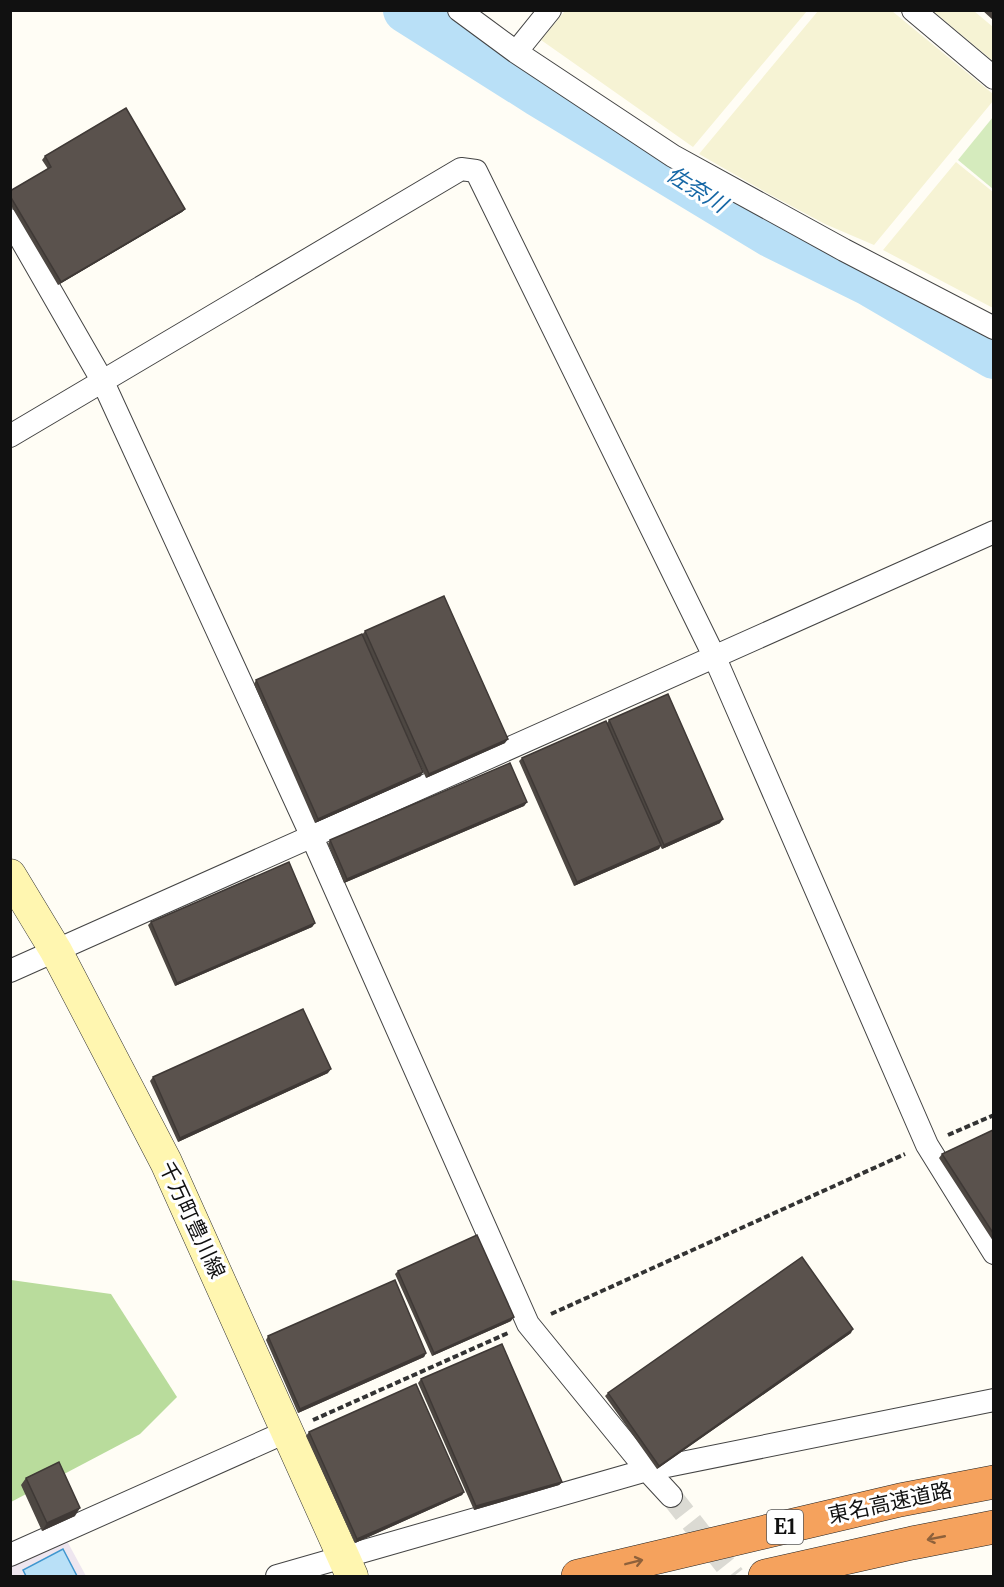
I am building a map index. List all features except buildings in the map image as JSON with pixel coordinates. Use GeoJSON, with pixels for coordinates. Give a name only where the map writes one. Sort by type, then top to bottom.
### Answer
{"type":"FeatureCollection","features":[{"type":"Feature","properties":{"kind":"highway","name":"東名高速道路"},"geometry":{"type":"LineString","coordinates":[[578,1576],[900,1500],[993,1482]]}},
{"type":"Feature","properties":{"kind":"highway","name":"東名高速道路"},"geometry":{"type":"LineString","coordinates":[[765,1576],[993,1527]]}},
{"type":"Feature","properties":{"kind":"main road","name":"千万町豊川線"},"geometry":{"type":"LineString","coordinates":[[10,875],[56,951],[166,1162],[348,1567]]}},
{"type":"Feature","properties":{"kind":"street"},"geometry":{"type":"LineString","coordinates":[[459,10],[516,52],[674,156],[993,328]]}},
{"type":"Feature","properties":{"kind":"street"},"geometry":{"type":"LineString","coordinates":[[516,52],[550,10]]}},
{"type":"Feature","properties":{"kind":"street"},"geometry":{"type":"LineString","coordinates":[[913,10],[993,78]]}},
{"type":"Feature","properties":{"kind":"street"},"geometry":{"type":"LineString","coordinates":[[10,436],[461,169],[476,171],[715,658],[927,1145],[993,1253]]}},
{"type":"Feature","properties":{"kind":"street"},"geometry":{"type":"LineString","coordinates":[[10,220],[103,382],[312,837],[528,1324],[647,1470],[671,1496]]}},
{"type":"Feature","properties":{"kind":"street"},"geometry":{"type":"LineString","coordinates":[[10,971],[993,532]]}},
{"type":"Feature","properties":{"kind":"street"},"geometry":{"type":"LineString","coordinates":[[277,1576],[348,1567],[647,1470],[993,1400]]}},
{"type":"Feature","properties":{"kind":"street"},"geometry":{"type":"LineString","coordinates":[[10,1555],[288,1431]]}},
{"type":"Feature","properties":{"kind":"path"},"geometry":{"type":"LineString","coordinates":[[288,1431],[993,1115]]}},
{"type":"Feature","properties":{"kind":"shaded area"},"geometry":{"type":"Polygon","coordinates":[[[565,11],[807,11],[693,147],[541,40],[565,11]]]}},
{"type":"Feature","properties":{"kind":"shaded area"},"geometry":{"type":"Polygon","coordinates":[[[818,11],[892,11],[993,94],[993,101],[874,245],[825,224],[699,154],[818,11]]]}},
{"type":"Feature","properties":{"kind":"shaded area"},"geometry":{"type":"Polygon","coordinates":[[[933,11],[974,11],[993,27],[993,61],[933,11]]]}},
{"type":"Feature","properties":{"kind":"shaded area"},"geometry":{"type":"Polygon","coordinates":[[[956,162],[993,192],[993,308],[883,250],[956,162]]]}},
{"type":"Feature","properties":{"kind":"shaded area"},"geometry":{"type":"Polygon","coordinates":[[[67,1541],[86,1576],[11,1576],[10,1565],[67,1541]]]}},
{"type":"Feature","properties":{"kind":"green space"},"geometry":{"type":"Polygon","coordinates":[[[993,117],[993,189],[958,160],[993,117]]]}},
{"type":"Feature","properties":{"kind":"green space"},"geometry":{"type":"Polygon","coordinates":[[[11,1280],[111,1294],[177,1397],[140,1434],[11,1502],[11,1280]]]}},
{"type":"Feature","properties":{"kind":"water"},"geometry":{"type":"Polygon","coordinates":[[[63,1549],[77,1576],[26,1576],[23,1570],[63,1549]]]}},
{"type":"Feature","properties":{"kind":"waterway","name":"佐奈川"},"geometry":{"type":"LineString","coordinates":[[406,10],[539,94],[772,235],[869,283],[994,356]]}},
{"type":"Feature","properties":{"kind":"tunnel"},"geometry":{"type":"LineString","coordinates":[[671,1496],[734,1576]]}}]}
